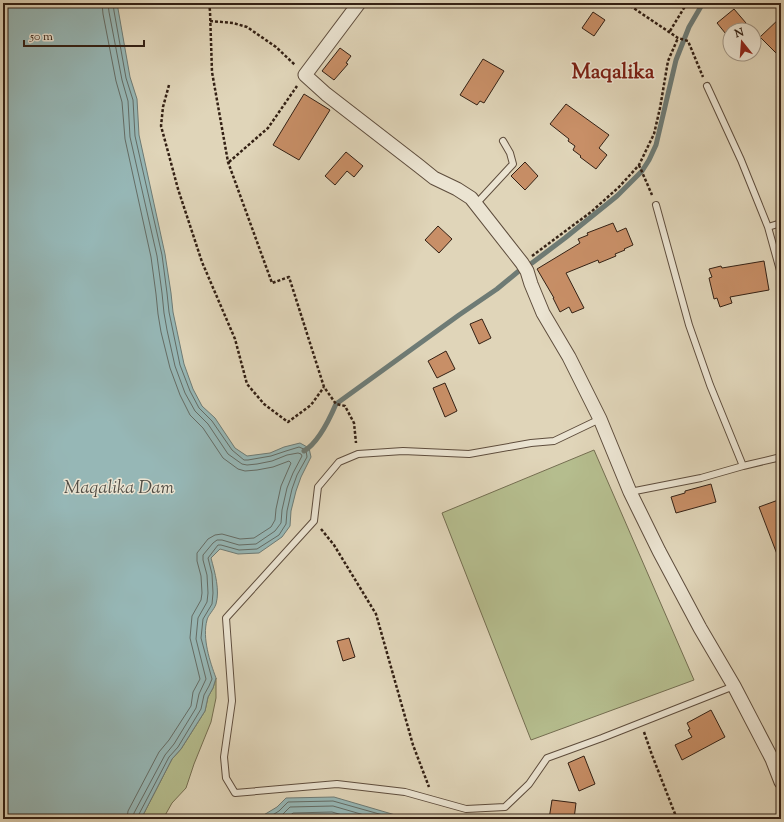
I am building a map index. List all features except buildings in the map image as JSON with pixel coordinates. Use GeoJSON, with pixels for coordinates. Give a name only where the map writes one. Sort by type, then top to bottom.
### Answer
{"type":"FeatureCollection","features":[{"type":"Feature","properties":{"kind":"street"},"geometry":{"type":"LineString","coordinates":[[359,3],[305,75],[326,94],[434,178],[457,189],[471,198],[522,263],[527,271],[543,313],[569,357],[600,419],[630,492],[659,551],[700,628],[734,686],[772,759],[781,782]]}},
{"type":"Feature","properties":{"kind":"lane"},"geometry":{"type":"LineString","coordinates":[[707,86],[741,160],[768,228],[781,274]]}},
{"type":"Feature","properties":{"kind":"lane"},"geometry":{"type":"LineString","coordinates":[[476,204],[513,164],[510,153],[503,141]]}},
{"type":"Feature","properties":{"kind":"lane"},"geometry":{"type":"LineString","coordinates":[[656,205],[689,325],[710,385],[743,466]]}},
{"type":"Feature","properties":{"kind":"lane"},"geometry":{"type":"LineString","coordinates":[[768,228],[781,223]]}},
{"type":"Feature","properties":{"kind":"lane"},"geometry":{"type":"LineString","coordinates":[[600,419],[554,441],[532,442],[469,454],[403,451],[358,454],[339,462],[318,487],[314,521],[226,618],[232,701],[224,757],[226,778],[235,793],[337,784],[405,792],[466,809],[505,807],[529,784],[547,758],[734,686]]}},
{"type":"Feature","properties":{"kind":"lane"},"geometry":{"type":"LineString","coordinates":[[630,492],[701,478],[781,457]]}},
{"type":"Feature","properties":{"kind":"path"},"geometry":{"type":"LineString","coordinates":[[209,3],[212,72],[228,162],[272,283],[289,277],[324,387],[336,404],[345,406],[354,423],[358,454]]}},
{"type":"Feature","properties":{"kind":"path"},"geometry":{"type":"LineString","coordinates":[[626,3],[670,31],[678,38],[688,41],[707,86]]}},
{"type":"Feature","properties":{"kind":"path"},"geometry":{"type":"LineString","coordinates":[[670,31],[687,3]]}},
{"type":"Feature","properties":{"kind":"path"},"geometry":{"type":"LineString","coordinates":[[210,21],[233,23],[247,27],[276,47],[305,75],[268,128],[228,162]]}},
{"type":"Feature","properties":{"kind":"path"},"geometry":{"type":"LineString","coordinates":[[522,263],[591,212],[620,187],[639,165],[654,134],[668,61],[678,38]]}},
{"type":"Feature","properties":{"kind":"path"},"geometry":{"type":"LineString","coordinates":[[169,85],[163,107],[161,126],[178,189],[202,262],[235,339],[246,384],[264,404],[288,422],[311,405],[324,387]]}},
{"type":"Feature","properties":{"kind":"path"},"geometry":{"type":"LineString","coordinates":[[639,165],[656,205]]}},
{"type":"Feature","properties":{"kind":"path"},"geometry":{"type":"LineString","coordinates":[[314,521],[334,545],[376,614],[413,745],[429,786],[430,798]]}},
{"type":"Feature","properties":{"kind":"path"},"geometry":{"type":"LineString","coordinates":[[641,722],[677,819]]}},
{"type":"Feature","properties":{"kind":"green space"},"geometry":{"type":"Polygon","coordinates":[[[594,450],[694,680],[531,740],[442,513],[594,450]]]}},
{"type":"Feature","properties":{"kind":"green space"},"geometry":{"type":"Polygon","coordinates":[[[216,678],[216,698],[211,722],[186,788],[172,803],[163,819],[141,819],[172,759],[181,749],[205,711],[208,697],[216,678]]]}},
{"type":"Feature","properties":{"kind":"water","name":"Maqalika Dam"},"geometry":{"type":"Polygon","coordinates":[[[3,3],[117,3],[130,77],[137,99],[139,135],[165,254],[173,312],[184,364],[193,389],[202,406],[215,418],[235,448],[247,456],[270,453],[284,447],[300,443],[309,448],[311,457],[296,491],[291,511],[290,526],[282,537],[259,553],[238,554],[220,549],[211,558],[216,581],[217,599],[216,604],[208,618],[205,634],[209,657],[216,678],[208,697],[205,711],[181,749],[172,759],[141,819],[3,819],[3,3]]]}},
{"type":"Feature","properties":{"kind":"water"},"geometry":{"type":"Polygon","coordinates":[[[334,797],[409,819],[257,819],[277,807],[286,798],[334,797]]]}},
{"type":"Feature","properties":{"kind":"waterway"},"geometry":{"type":"LineString","coordinates":[[532,263],[617,196],[642,171],[656,145],[676,60],[689,27],[703,3]]}},
{"type":"Feature","properties":{"kind":"waterway"},"geometry":{"type":"LineString","coordinates":[[304,451],[319,436],[336,404],[497,289],[520,270]]}},
{"type":"Feature","properties":{"kind":"district","name":"Maqalika"},"geometry":{"type":"Point","coordinates":[613,71]}}]}
